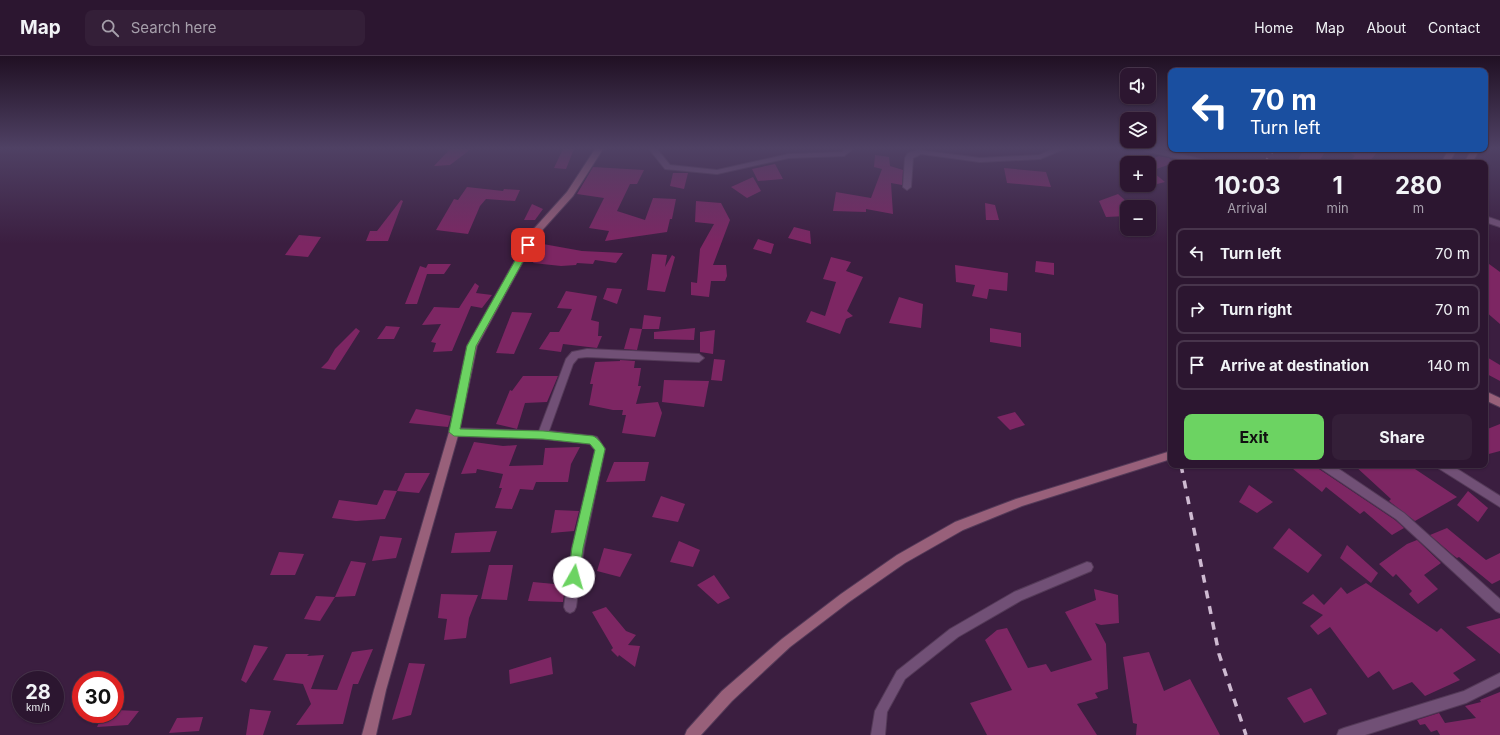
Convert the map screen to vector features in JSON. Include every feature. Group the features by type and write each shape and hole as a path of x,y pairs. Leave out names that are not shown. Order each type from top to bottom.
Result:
{"street":[{"path":"368,735 454,432 472,346 534,234 570,194 579,181"},
{"path":"907,181 907,187"},
{"path":"1488,220 1500,224"},
{"path":"543,435 569,362 575,355 587,353 699,358"},
{"path":"1488,397 1500,403"},
{"path":"454,432 543,435 593,440 600,449 578,548 570,607"},
{"path":"692,735 727,696 786,643 845,598 902,559 959,526 1020,502 1168,456"},
{"path":"1328,468 1400,516 1500,607"},
{"path":"1447,468 1500,502"},
{"path":"878,735 880,710 901,675 954,634 1018,596 1087,567"},
{"path":"1344,735 1466,697 1500,679"}],"building":[{"path":"585,181 639,181 637,184 630,184 617,211 645,220 653,198 676,199 672,219 670,219 667,232 605,241 609,231 589,228 604,198 577,194"},
{"path":"671,181 686,181 684,189 670,186"},
{"path":"745,181 755,181 761,191 747,198 731,187"},
{"path":"878,181 902,181 902,185 891,183 893,214 866,209 866,212 833,211 836,192 871,198"},
{"path":"1007,181 1049,181 1051,187 1007,183"},
{"path":"1156,181 1165,182 1156,184"},
{"path":"467,187 503,191 504,189 520,190 515,201 486,199 480,206 468,234 436,230 454,199 458,200"},
{"path":"1118,194 1125,200 1120,200 1120,216 1106,217 1099,201"},
{"path":"401,200 403,201 388,241 366,241 370,231 377,231"},
{"path":"696,201 721,203 730,220 713,265 726,265 727,276 725,281 711,281 709,297 691,295 691,282 697,283 700,249 714,224 695,222"},
{"path":"985,203 995,205 999,220 986,220"},
{"path":"532,204 543,209 535,220 524,220"},
{"path":"794,227 810,231 811,244 788,238"},
{"path":"299,235 321,237 308,257 285,255"},
{"path":"758,239 774,244 771,254 753,249"},
{"path":"543,244 582,251 623,253 616,263 595,260 593,264 577,263 576,265 561,266 533,263"},
{"path":"652,254 667,255 665,267 672,255 675,257 665,292 647,290"},
{"path":"831,257 851,262 846,271 863,277 847,311 853,316 846,319 840,334 806,322 811,311 825,316 836,282 823,279"},
{"path":"1036,261 1054,263 1054,275 1035,272"},
{"path":"1488,263 1500,272 1500,324 1488,314"},
{"path":"428,264 451,264 444,274 427,274 417,304 405,304 420,266 426,268"},
{"path":"955,265 1008,273 1007,291 989,289 987,299 972,296 975,285 956,282"},
{"path":"475,283 479,286 476,293 492,295 482,308 471,306 452,351 433,352 436,343 431,342 441,324 422,325 434,307 459,308"},
{"path":"607,288 622,289 617,304 603,299"},
{"path":"566,291 597,296 591,320 599,322 598,336 602,336 597,348 563,344 561,352 539,349 550,332 559,332 572,309 557,308"},
{"path":"899,297 923,304 921,328 889,323"},
{"path":"512,312 532,313 514,354 496,353"},
{"path":"644,315 661,317 659,329 642,329"},
{"path":"386,326 400,327 394,339 377,339"},
{"path":"356,328 360,331 335,370 321,368 328,361 335,349"},
{"path":"630,328 642,329 637,350 624,349"},
{"path":"695,328 694,340 654,339 654,332"},
{"path":"990,328 1021,333 1021,347 990,342"},
{"path":"715,330 713,354 700,352 700,332"},
{"path":"1488,358 1500,365 1500,381 1488,375"},
{"path":"714,359 725,360 722,381 711,380"},
{"path":"620,360 635,361 634,368 641,368 638,386 641,386 636,404 658,402 662,413 655,437 622,433 626,415 622,415 623,410 613,410 589,405 593,384 590,384 595,362"},
{"path":"523,376 558,376 547,402 525,403 517,429 496,424 510,390 512,391"},
{"path":"664,380 709,381 704,407 662,402"},
{"path":"416,409 451,416 448,427 409,423"},
{"path":"1015,412 1025,425 1010,430 997,417"},
{"path":"1500,424 1500,451 1488,454 1488,429"},
{"path":"474,442 503,446 517,445 509,466 543,465 545,448 580,447 571,464 568,482 536,482 533,490 520,489 512,509 495,508 502,488 499,488 503,474 477,469 476,473 461,474"},
{"path":"614,462 649,462 645,481 606,482"},
{"path":"1292,468 1319,468 1395,520 1404,528 1392,535 1364,511 1360,514 1326,487 1322,492"},
{"path":"1357,468 1414,468 1457,497 1415,521 1389,501 1391,499"},
{"path":"405,473 430,473 419,493 397,491"},
{"path":"1249,485 1273,502 1257,513 1239,502"},
{"path":"384,490 397,491 385,519 356,521 332,518 339,500 377,505"},
{"path":"1468,491 1488,508 1478,522 1457,505"},
{"path":"661,496 685,504 678,522 652,517"},
{"path":"555,510 579,511 574,531 551,533"},
{"path":"1289,528 1322,555 1308,573 1273,548"},
{"path":"1447,528 1486,560 1500,553 1500,580 1492,584 1459,557 1457,558 1453,555 1430,535"},
{"path":"497,531 490,552 451,553 455,533"},
{"path":"380,536 402,538 396,558 372,561"},
{"path":"1417,540 1441,563 1424,575 1438,589 1418,604 1409,594 1412,591 1396,574 1393,577 1379,564 1407,544"},
{"path":"679,541 700,550 693,567 670,562"},
{"path":"1347,545 1378,573 1371,583 1340,558"},
{"path":"604,548 632,554 620,577 597,571"},
{"path":"279,552 304,554 295,575 270,575"},
{"path":"351,561 366,563 355,596 335,597"},
{"path":"489,565 513,565 507,600 481,599"},
{"path":"714,575 730,598 718,604 697,585"},
{"path":"533,582 565,585 563,602 528,601"},
{"path":"1366,583 1437,632 1441,628 1476,660 1453,673 1460,680 1425,696 1412,682 1393,690 1379,671 1368,678 1330,627 1318,635 1310,626 1323,615 1302,603 1313,594 1324,605 1341,587 1347,594"},
{"path":"1094,589 1118,595 1119,623 1101,625 1095,623 1106,644 1108,689 1095,693 1098,698 1077,704 1097,735 987,735 970,703 1012,690 985,640 997,630 1007,628 1028,668 1046,664 1051,672 1092,660 1065,612 1096,600"},
{"path":"441,594 478,595 469,618 466,638 444,640 447,619 438,618"},
{"path":"316,596 335,597 320,621 304,619"},
{"path":"606,607 626,631 636,635 628,645 640,646 635,667 619,655 618,657 611,650 613,648 592,612"},
{"path":"1500,618 1500,654 1466,627"},
{"path":"254,645 268,647 246,683 241,680"},
{"path":"373,649 358,684 353,684 343,724 296,725 311,704 303,684 273,680 286,654 309,654 307,656 324,655 311,689 337,690 352,652"},
{"path":"1149,652 1164,691 1190,679 1220,735 1136,735 1137,724 1133,723 1123,657"},
{"path":"551,657 553,674 510,684 509,670"},
{"path":"409,663 425,664 411,715 392,720"},
{"path":"1311,688 1327,714 1304,723 1287,698"},
{"path":"1500,692 1500,735 1440,735 1437,730 1431,732 1425,724 1420,725 1417,720 1439,713 1445,723 1476,718 1465,706 1481,702 1480,700"},
{"path":"250,709 271,711 263,735 246,735"},
{"path":"124,710 139,711 128,725 97,727 99,723 124,723"},
{"path":"203,717 199,731 169,733 177,718"}],"railway":[{"path":"1182,468 1219,654 1246,735"}],"route":[{"path":"528,245 511,273 472,346 454,432 543,435 593,440 600,449 578,548 574,577"}]}
